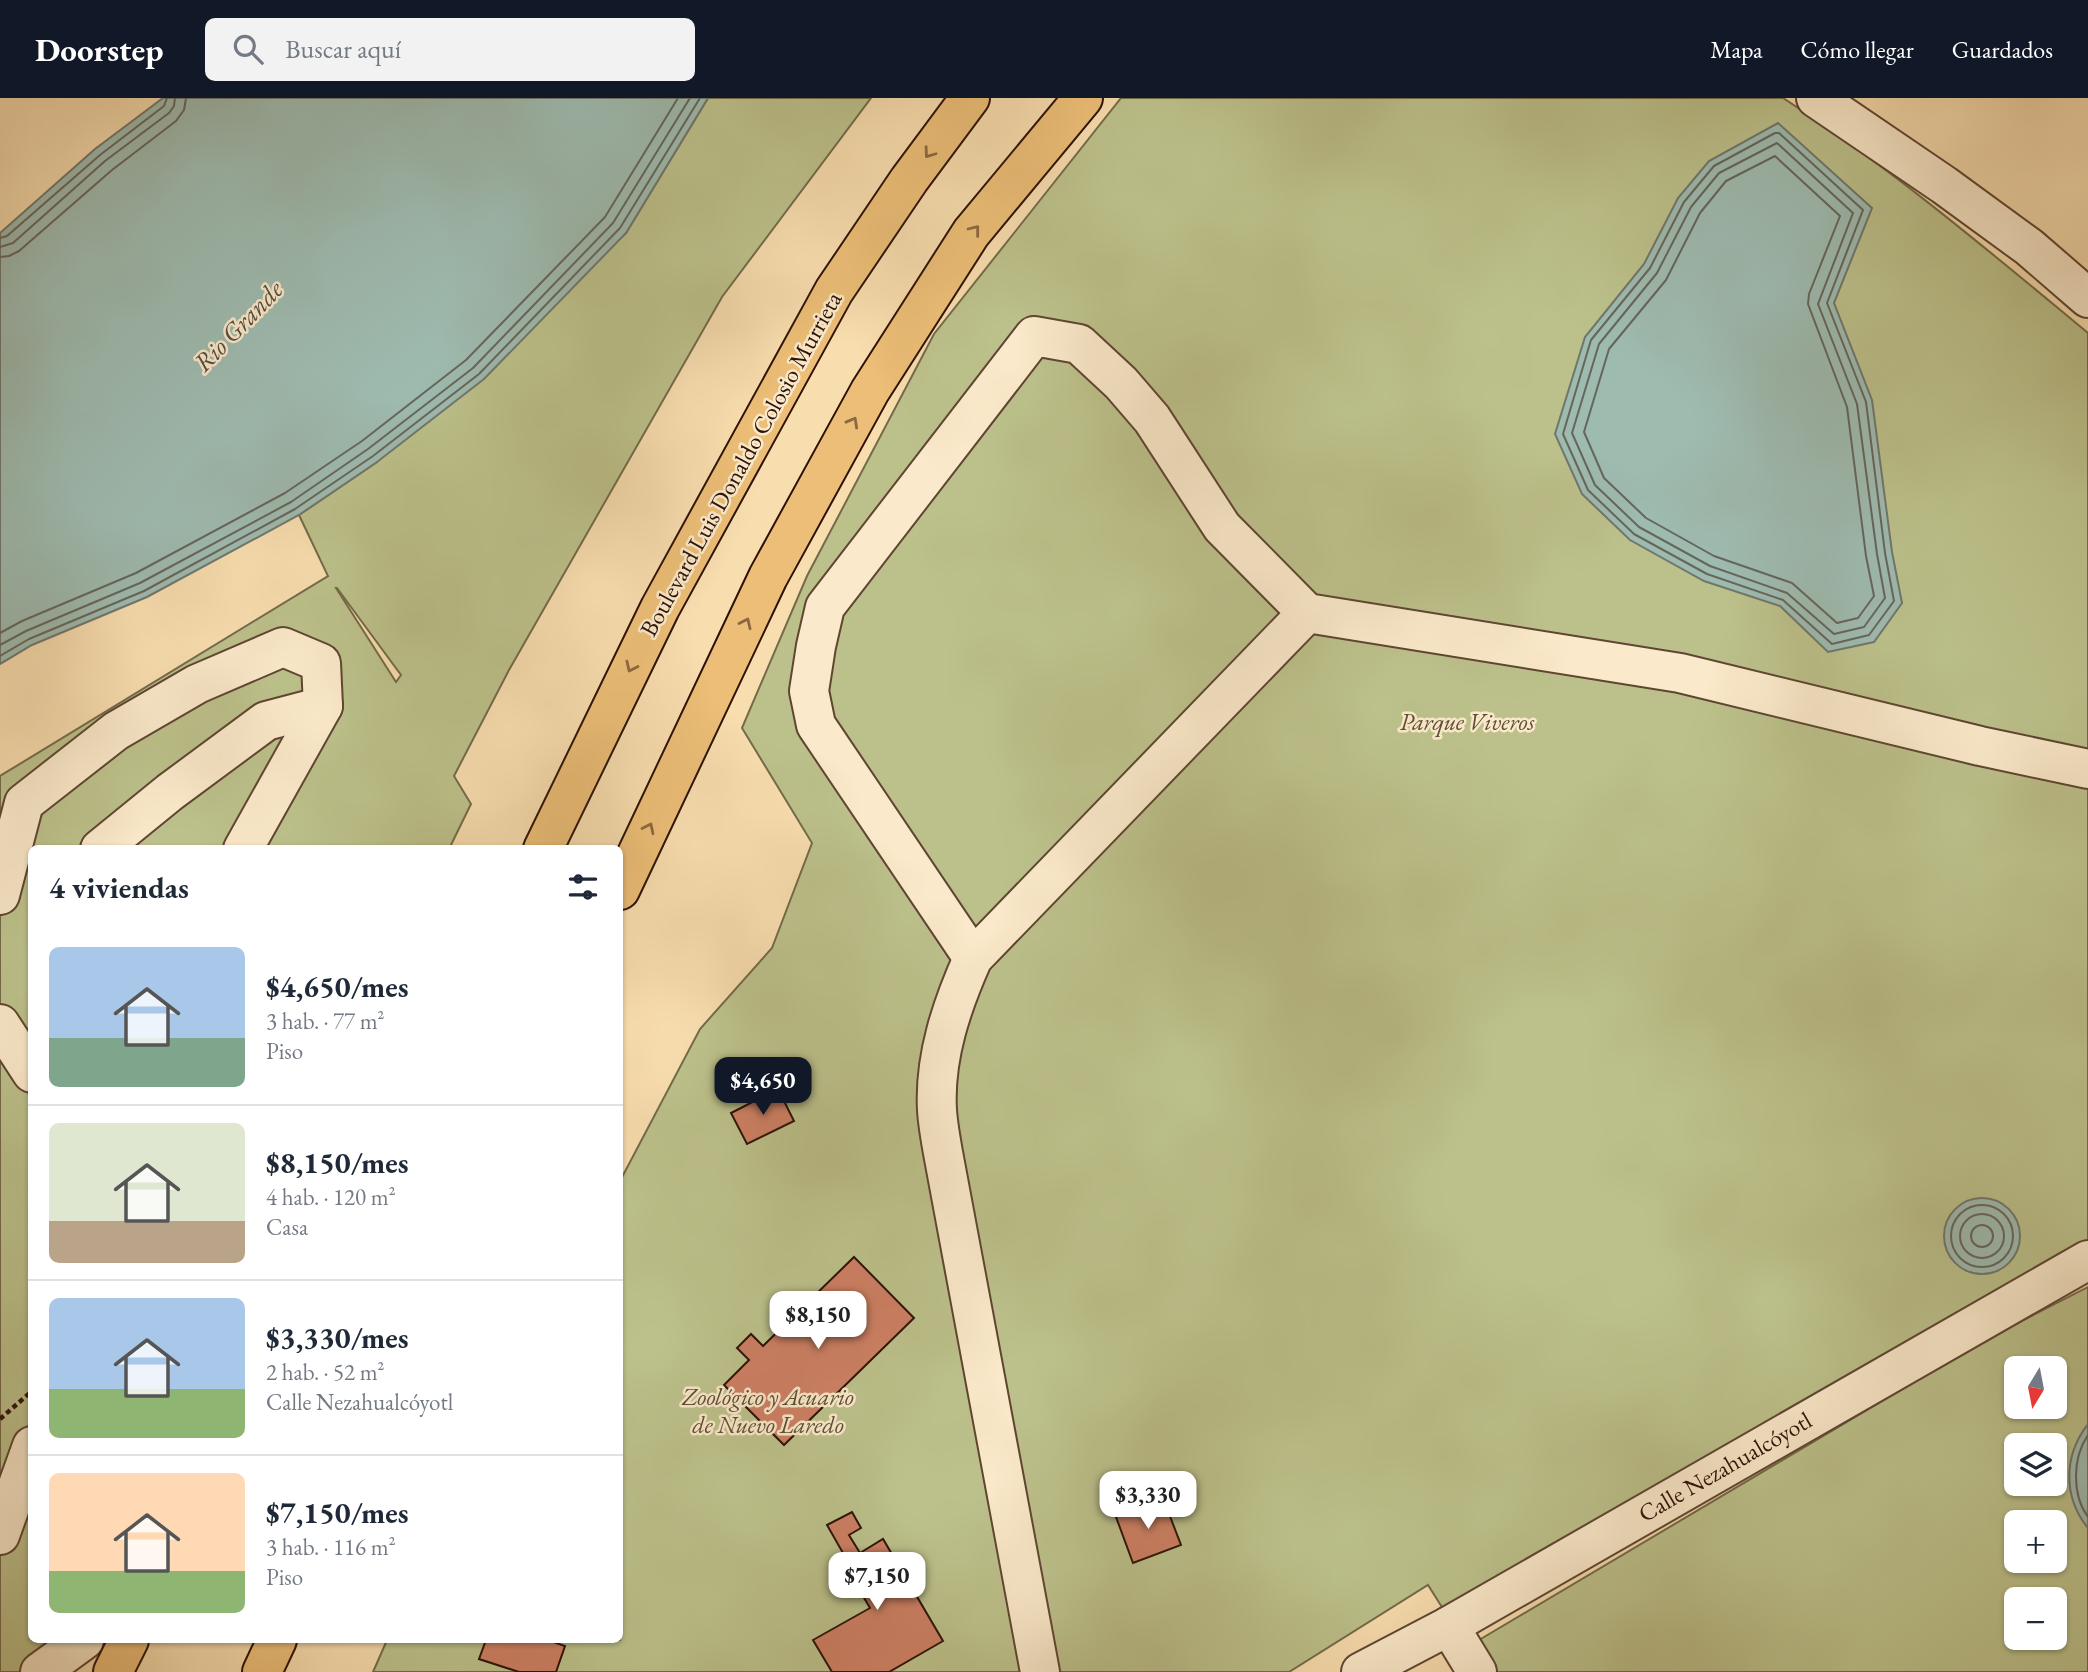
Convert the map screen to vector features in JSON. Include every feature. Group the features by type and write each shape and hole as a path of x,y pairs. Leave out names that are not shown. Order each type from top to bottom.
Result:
{"highway":[{"name":"Boulevard Luis Donaldo Colosio Murrieta","path":"545,845 660,608 834,291 909,180 970,98"},
{"path":"623,884 768,577 870,391 971,233 1083,98"},
{"path":"563,810 573,845"},
{"path":"113,1672 128,1643"},
{"path":"262,1672 276,1643"}],"street":[{"path":"1816,98 2018,240 2088,298"},
{"path":"973,958 816,725 809,691 825,607 1034,337 1079,344 1121,383 1152,419 1222,527 1307,613 1680,673 1980,746 2088,769"},
{"path":"1040,1672 944,1158 937,1108 946,1030 955,999 973,958 1307,613"},
{"path":"0,895 12,809 116,731 197,684 283,647 321,663 323,706 245,845"},
{"path":"105,845 170,792 266,721 323,706"},
{"path":"0,906 28,893"},
{"path":"0,1024 19,1063"},
{"name":"Calle Nezahualcóyotl","path":"1361,1672 1449,1626 2088,1261"},
{"path":"0,1535 28,1457"},
{"path":"1449,1626 1477,1672"},
{"path":"40,1672 80,1643"}],"path":[{"path":"0,1419 28,1394"}],"green space":[{"path":"708,98 871,98 722,297 509,670 454,776 471,804 451,845 28,845 28,1643 72,1643 58,1672 0,1672 0,776 328,576 299,515 377,462 626,233","holes":["336,588 401,675 396,682"]},
{"name":"Parque Viveros","path":"1121,98 1783,98 1901,181 2088,333 2088,1247 1445,1612 1428,1585 1289,1672 373,1672 386,1643 623,1643 623,1175 700,1029 772,948 812,843 742,728 807,576 934,334"},
{"path":"2088,1287 2088,1672 1493,1672 1474,1643 1990,1337"}],"water":[{"name":"Rio Grande","path":"163,98 708,98 626,233 484,379 377,462 299,515 147,597 32,645 0,664 0,233 95,149"},
{"path":"1778,123 1872,208 1834,303 1872,400 1892,552 1902,603 1874,642 1828,652 1780,606 1704,581 1630,540 1582,494 1555,434 1585,337 1644,264 1678,198 1709,161"},
{"path":"1982,1198 1996,1201 2009,1209 2017,1222 2020,1236 2017,1250 2009,1263 1996,1271 1982,1274 1968,1271 1955,1263 1947,1250 1944,1236 1947,1222 1955,1209 1968,1201"},
{"path":"2088,1424 2088,1528 2074,1503 2069,1476 2074,1449"}],"building":[{"path":"778,1089 794,1121 747,1144 731,1113"},
{"path":"854,1257 914,1318 784,1445 724,1385 749,1360 737,1348 751,1334 763,1346"},
{"path":"1163,1498 1181,1545 1133,1563 1116,1517"},
{"path":"852,1512 861,1528 849,1535 860,1553 883,1539 943,1641 889,1672 832,1672 813,1640 870,1608 843,1562 847,1560 827,1525"},
{"path":"485,1643 556,1643 565,1646 556,1672 519,1672 479,1659"}],"park label":[{"name":"Zoológico y Acuario de Nuevo Laredo","path":"768,1411"}]}
